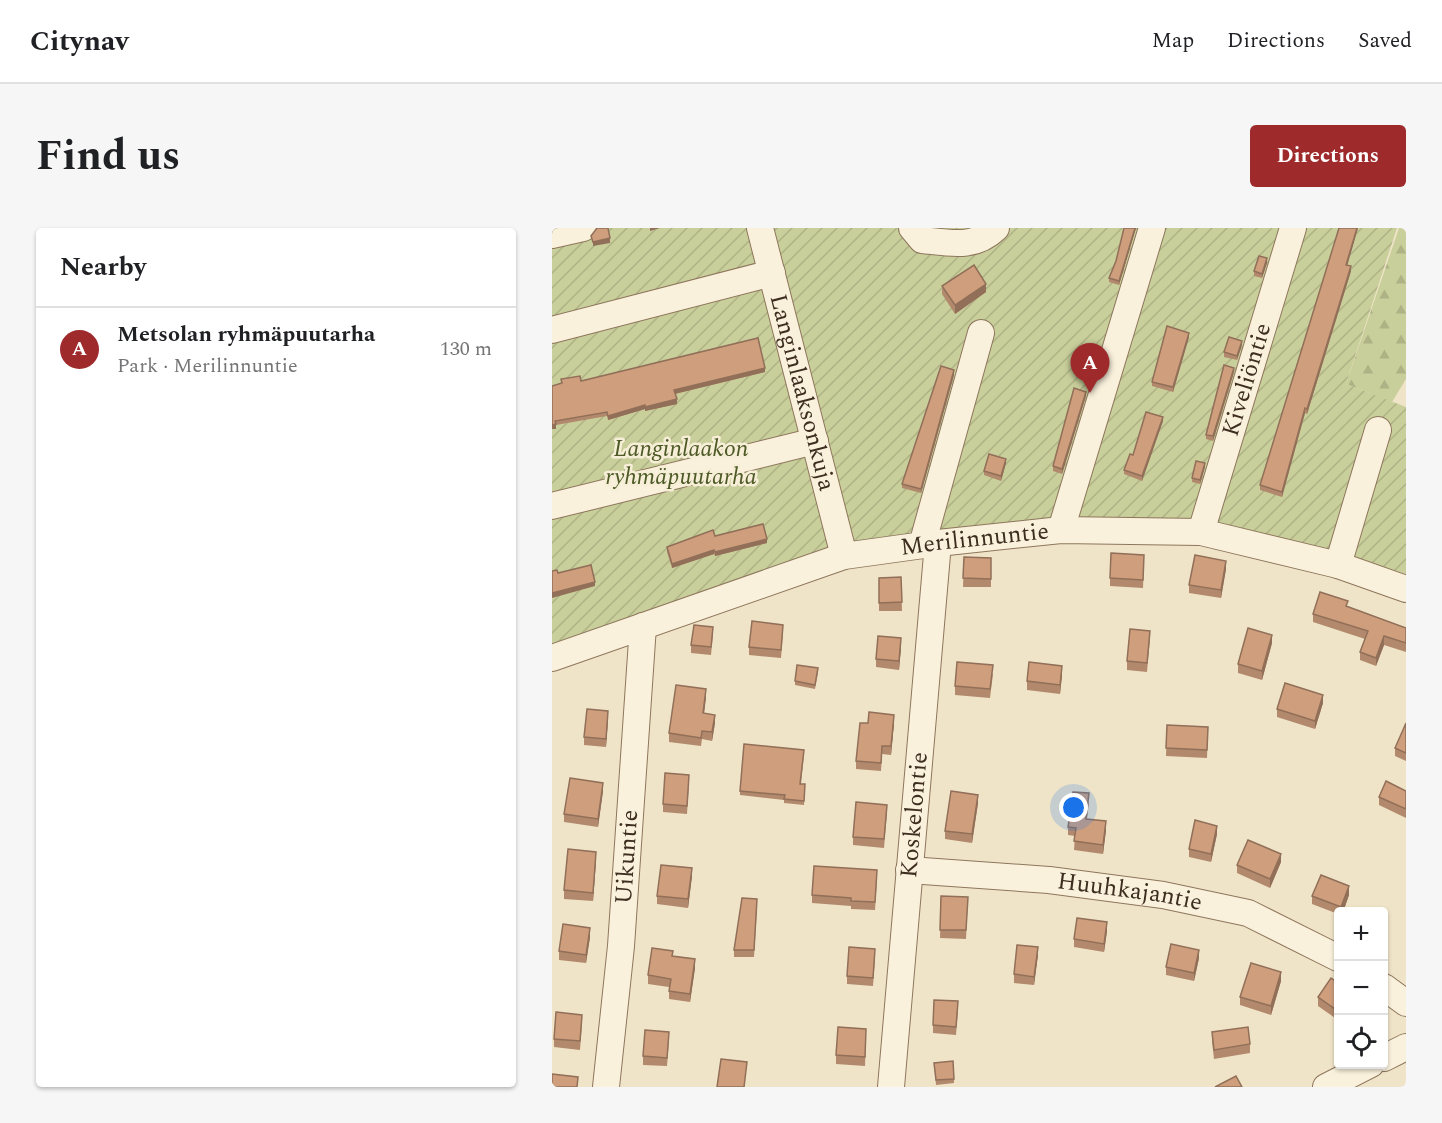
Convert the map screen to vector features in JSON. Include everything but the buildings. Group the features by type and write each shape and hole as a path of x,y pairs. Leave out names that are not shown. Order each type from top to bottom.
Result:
{"street":[{"path":"552,235 583,228"},
{"path":"912,228 922,240 966,244 984,239 996,228"},
{"path":"1061,530 1152,228"},
{"name":"Kiveliöntie","path":"1201,532 1293,228"},
{"name":"Langinlaaksonkuja","path":"766,231 772,273 844,556"},
{"path":"552,330 772,273"},
{"name":"Koskelontie","path":"891,1087 909,870 930,544 981,333"},
{"path":"1338,565 1378,430"},
{"path":"552,506 815,441"},
{"name":"Merilinnuntie","path":"552,658 844,556 1061,530 1201,532 1338,565 1406,588"},
{"name":"Uikuntie","path":"606,1087 621,946 643,626"},
{"name":"Huuhkajantie","path":"909,870 1049,879 1163,895 1248,913 1334,956"},
{"path":"1388,990 1406,1003"},
{"path":"1388,1056 1406,1047"},
{"path":"1326,1087 1363,1069"}],"green space":[{"name":"Langinlaakon ryhmäpuutarha","path":"552,228 753,228 834,547 552,644"},
{"path":"772,228 1397,228 1346,384 1406,407 1406,574 1343,554 1203,521 849,545"},
{"path":"1399,228 1406,228 1406,379 1392,402 1346,384"}],"place":[{"name":"Metsolan ryhmäpuutarha","path":"1090,393"}]}
